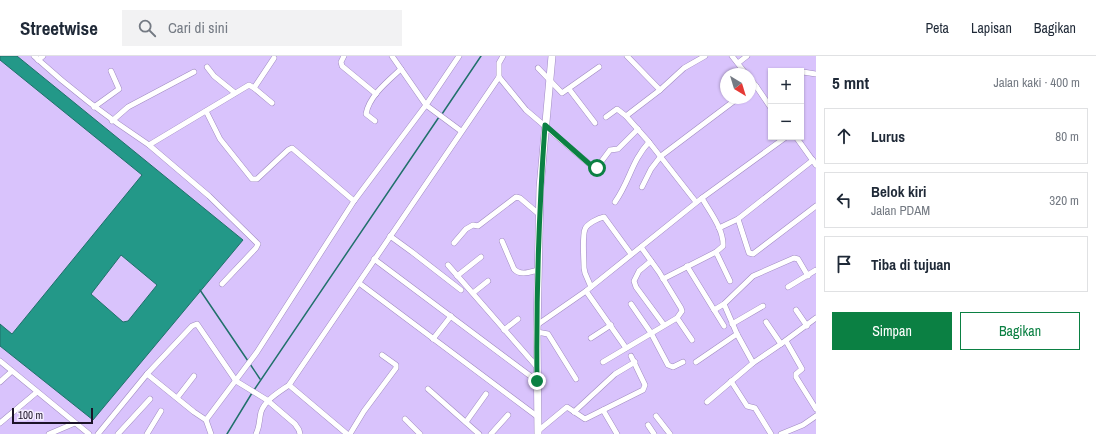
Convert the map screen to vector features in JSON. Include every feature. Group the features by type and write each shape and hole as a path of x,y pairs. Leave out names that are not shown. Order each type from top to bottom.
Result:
{"street":[{"path":"36,58 43,56"},
{"path":"344,56 341,64 343,67 376,94"},
{"path":"392,56 426,105 461,131"},
{"path":"206,420 238,382 243,372 354,202 426,105 459,56"},
{"path":"256,434 260,427 261,412 267,400 289,385 359,283 498,77 499,63 503,56"},
{"path":"538,432 537,329 540,215 545,125 552,56"},
{"path":"627,56 660,90"},
{"path":"626,116 660,90 684,68 705,56"},
{"path":"732,56 742,68"},
{"path":"738,63 748,56"},
{"path":"36,58 112,121 149,145 209,196 258,244 222,284"},
{"path":"254,88 274,58"},
{"path":"207,67 214,76 235,93"},
{"path":"538,68 561,93 569,89 599,67"},
{"path":"375,122 367,115 366,112 370,103 376,94 401,69"},
{"path":"94,107 119,89 112,71"},
{"path":"112,121 128,107 194,72"},
{"path":"804,72 816,74"},
{"path":"498,77 526,110 596,168 611,150 618,149 638,129"},
{"path":"149,145 249,85 272,103"},
{"path":"756,86 768,104"},
{"path":"569,89 595,124"},
{"path":"642,187 654,165 661,156 730,104"},
{"path":"606,117 617,109 626,116 661,156 696,202"},
{"path":"206,111 220,139 252,179 257,179 292,148 354,202"},
{"path":"537,329 696,202 782,140"},
{"path":"719,228 738,220 814,162 798,140"},
{"path":"615,202 627,184 636,160 649,142"},
{"path":"454,243 466,229 472,225 478,226 516,197 520,198 540,215"},
{"path":"663,279 716,252 723,246 719,228 702,198"},
{"path":"738,220 749,253 753,254 816,206"},
{"path":"591,287 584,273 585,232 587,226 604,217 631,254"},
{"path":"390,236 461,290"},
{"path":"502,241 514,269 517,272 520,273 538,270"},
{"path":"603,362 677,318 681,313 681,308 641,247"},
{"path":"716,252 730,281"},
{"path":"457,276 481,257"},
{"path":"714,310 724,304 754,276 794,258 797,258 808,276"},
{"path":"374,259 537,381"},
{"path":"651,261 639,271 634,282 636,287 664,325"},
{"path":"448,265 537,367"},
{"path":"687,266 724,326"},
{"path":"788,287 816,270"},
{"path":"473,294 488,281"},
{"path":"359,283 538,417"},
{"path":"586,291 626,348"},
{"path":"631,304 651,333 669,366 673,367 683,362"},
{"path":"724,304 732,324 753,363"},
{"path":"732,324 763,306"},
{"path":"796,310 807,326"},
{"path":"433,339 451,316"},
{"path":"677,318 692,340"},
{"path":"707,402 753,363 807,326 816,318"},
{"path":"504,330 518,319"},
{"path":"766,322 781,344"},
{"path":"98,434 147,374 192,326 198,324 238,382 267,400 295,424 300,434"},
{"path":"591,338 610,325"},
{"path":"537,329 548,334 576,379"},
{"path":"696,362 737,334"},
{"path":"786,341 802,369 796,374 796,377 816,409"},
{"path":"350,434 364,411 396,368 396,365 382,355"},
{"path":"538,432 566,407 585,419 645,388 635,362 631,356"},
{"path":"0,361 89,434"},
{"path":"574,412 615,374 635,362"},
{"path":"0,382 12,371"},
{"path":"147,374 206,420 211,434"},
{"path":"177,398 194,376"},
{"path":"730,381 747,406 755,408 770,434"},
{"path":"289,385 347,434"},
{"path":"428,389 479,434"},
{"path":"0,423 37,392"},
{"path":"466,422 486,394"},
{"path":"118,434 150,399"},
{"path":"603,410 617,434"},
{"path":"147,434 161,411"},
{"path":"491,434 508,415"},
{"path":"656,416 670,434"},
{"path":"781,434 803,425 816,416"},
{"path":"405,419 420,434"},
{"path":"49,434 75,423"},
{"path":"648,426 654,434"}],"shaded area":[{"path":"0,56 17,56 243,240 93,420 0,346 0,324 12,334 142,175 0,60","holes":["121,255 157,285 128,321 123,322 91,294"]}],"waterway":[{"path":"442,114 481,56"},
{"path":"254,390 439,117"},
{"path":"200,290 248,361"},
{"path":"250,364 260,379"},
{"path":"227,434 252,393"}],"route":[{"path":"537,381 540,188 545,125 594,168 597,168"}]}
